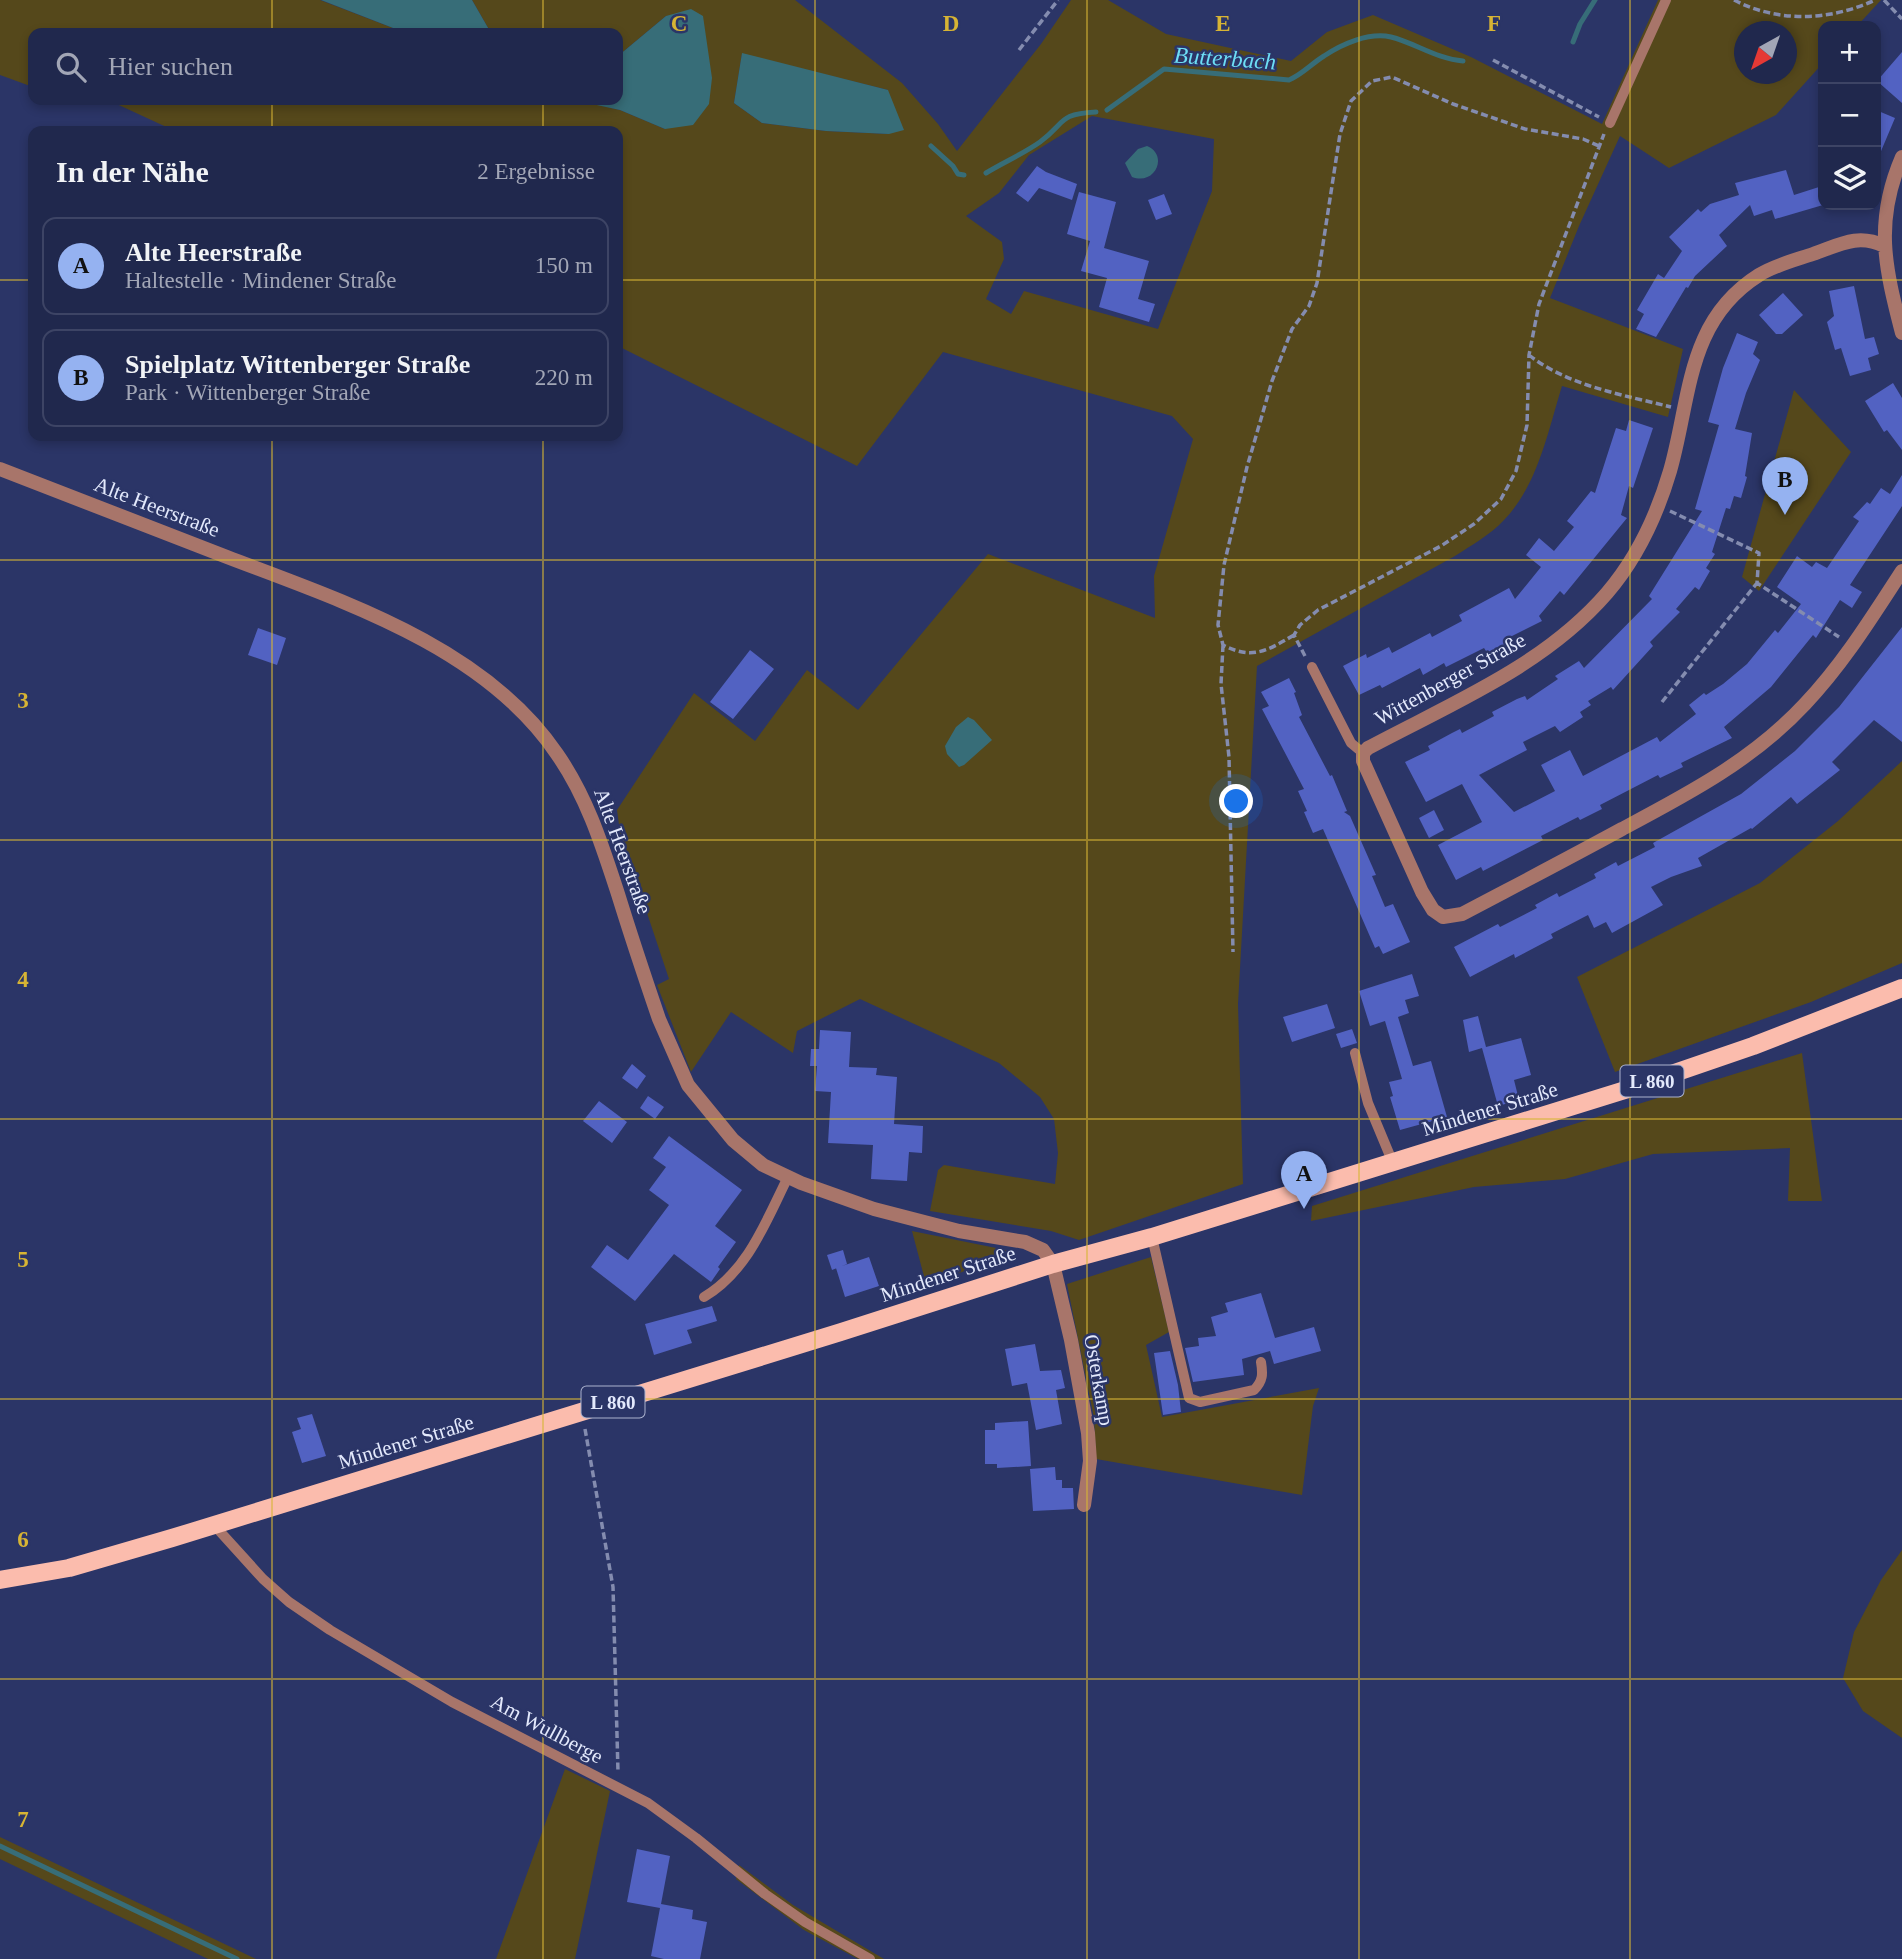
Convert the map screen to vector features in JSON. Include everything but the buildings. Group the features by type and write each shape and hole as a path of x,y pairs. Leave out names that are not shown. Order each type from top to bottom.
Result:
{"main road":[{"name":"Mindener Straße","path":"0,1580 69,1568 214,1525 1053,1264 1152,1237 1393,1163 1625,1090 1902,988"}],"street":[{"path":"1902,157 1889,191 1884,216 1884,246 1902,334"},
{"name":"Wittenberger Straße","path":"1884,246 1870,240 1851,241 1776,267 1759,275 1740,290 1713,320 1703,337 1694,361 1671,469 1659,505 1646,535 1609,591 1562,639 1534,659 1363,753 1363,761 1422,892 1433,910 1443,917 1462,914 1700,787 1741,761 1805,705 1853,646 1902,571"},
{"name":"Alte Heerstraße","path":"0,469 363,609 423,639 469,669 531,721 556,752 577,785 595,824 659,1019 688,1085 733,1140 763,1165 788,1177 845,1199 917,1221 1026,1242 1044,1250 1053,1264"},
{"name":"Osterkamp","path":"1053,1264 1088,1433 1090,1461 1084,1505"}],"lane":[{"path":"1610,123 1666,0"},
{"path":"1312,667 1351,743 1363,753"},
{"path":"1356,1053 1368,1103 1393,1163"},
{"path":"704,1297 720,1288 735,1274 751,1251 788,1177"},
{"path":"1152,1237 1189,1398 1200,1402 1254,1390 1263,1376 1261,1362"},
{"name":"Am Wullberge","path":"214,1525 263,1579 289,1602 330,1630 452,1702 618,1788 674,1821 756,1887 805,1922 870,1959"}],"path":[{"path":"1019,50 1058,0"},
{"path":"1734,0 1750,8 1804,18 1851,11 1875,0"},
{"path":"1884,0 1902,19"},
{"path":"1223,645 1238,653 1257,653 1294,635 1300,625 1318,610 1441,545 1474,524 1501,499 1516,471 1527,425 1530,355 1539,304 1610,123 1493,60"},
{"path":"1233,952 1229,757 1220,684 1223,645 1218,625 1223,565 1272,381 1292,329 1309,306 1318,283 1340,134 1351,101 1372,81 1392,76 1453,104 1525,129 1583,139 1599,146"},
{"path":"1530,355 1546,368 1589,384 1683,411"},
{"path":"1662,702 1757,583 1759,553 1681,515"},
{"path":"1757,583 1853,646"},
{"path":"1294,635 1312,667"},
{"path":"582,1411 613,1587 618,1788"}],"shaded area":[{"path":"0,0 320,0 393,28 28,28 28,85 0,75"},
{"path":"321,0 472,0 488,28 393,28"},
{"path":"472,0 795,0 902,83 938,124 957,151 1041,44 1071,0 1108,0 1166,34 1291,61 1327,32 1373,15 1471,57 1602,124 1658,0 1881,0 1862,21 1818,21 1818,69 1776,115 1669,168 1620,136 1550,298 1683,349 1668,417 1562,386 1534,474 1516,506 1499,525 1455,556 1257,666 1238,1004 1243,1184 1079,1240 1051,1231 930,1211 938,1170 944,1165 1055,1184 1058,1153 1054,1119 1040,1097 999,1063 860,999 797,1031 793,1053 731,1012 691,1072 657,985 669,979 620,832 617,810 694,693 755,741 807,670 858,710 988,554 1155,618 1154,576 1193,439 1172,416 943,352 857,466 623,349 623,126 164,126 119,105 598,105 620,110 665,129 666,16 623,52 623,28 488,28","holes":["742,54 888,90 889,134 826,131 762,123 734,103","1092,116 1214,139 1212,191 1158,329 1024,291 1011,314 986,299 1004,259 1002,242 966,216 999,193 1029,155"]},
{"path":"691,9 703,16 712,78 709,104 693,125 665,129 620,110 597,105 623,105 623,52 666,16"},
{"path":"742,53 888,90 904,130 889,134 826,131 762,123 734,103"},
{"path":"1147,146 1154,150 1157,156 1156,168 1153,174 1147,177 1132,177 1125,163 1138,149"},
{"path":"1794,390 1851,452 1759,591 1742,577"},
{"path":"968,717 992,740 959,767 947,754 945,746 956,727"},
{"path":"1902,761 1902,963 1811,1002 1615,1072 1577,977 1760,883 1838,821"},
{"path":"1802,1053 1822,1201 1788,1201 1790,1148 1653,1154 1565,1179 1474,1187 1311,1221 1312,1206"},
{"path":"912,1231 1006,1250 1007,1257 926,1284"},
{"path":"1151,1257 1169,1332 1146,1345 1162,1417 1319,1388 1313,1406 1302,1495 1096,1459 1094,1418 1067,1284"},
{"path":"1902,1550 1902,1738 1863,1711 1843,1678 1854,1632 1881,1580"},
{"path":"565,1769 610,1791 575,1959 496,1959"},
{"path":"0,1837 256,1959 208,1959 0,1859"},
{"path":"739,1865 793,1905 884,1959 858,1959 804,1930 736,1879"}],"waterway":[{"name":"Butterbach","path":"1573,42 1580,24 1595,0"},
{"name":"Butterbach","path":"1107,110 1164,69 1289,80 1339,47 1374,36 1391,37 1444,57 1463,61"},
{"name":"Butterbach","path":"986,173 1040,142 1068,117 1096,112"},
{"name":"Butterbach","path":"931,146 958,174 964,175"},
{"path":"0,1846 237,1959"}],"place":[{"name":"Spielplatz Wittenberger Straße","path":"1785,515"},
{"name":"Alte Heerstraße","path":"1304,1209"}]}
